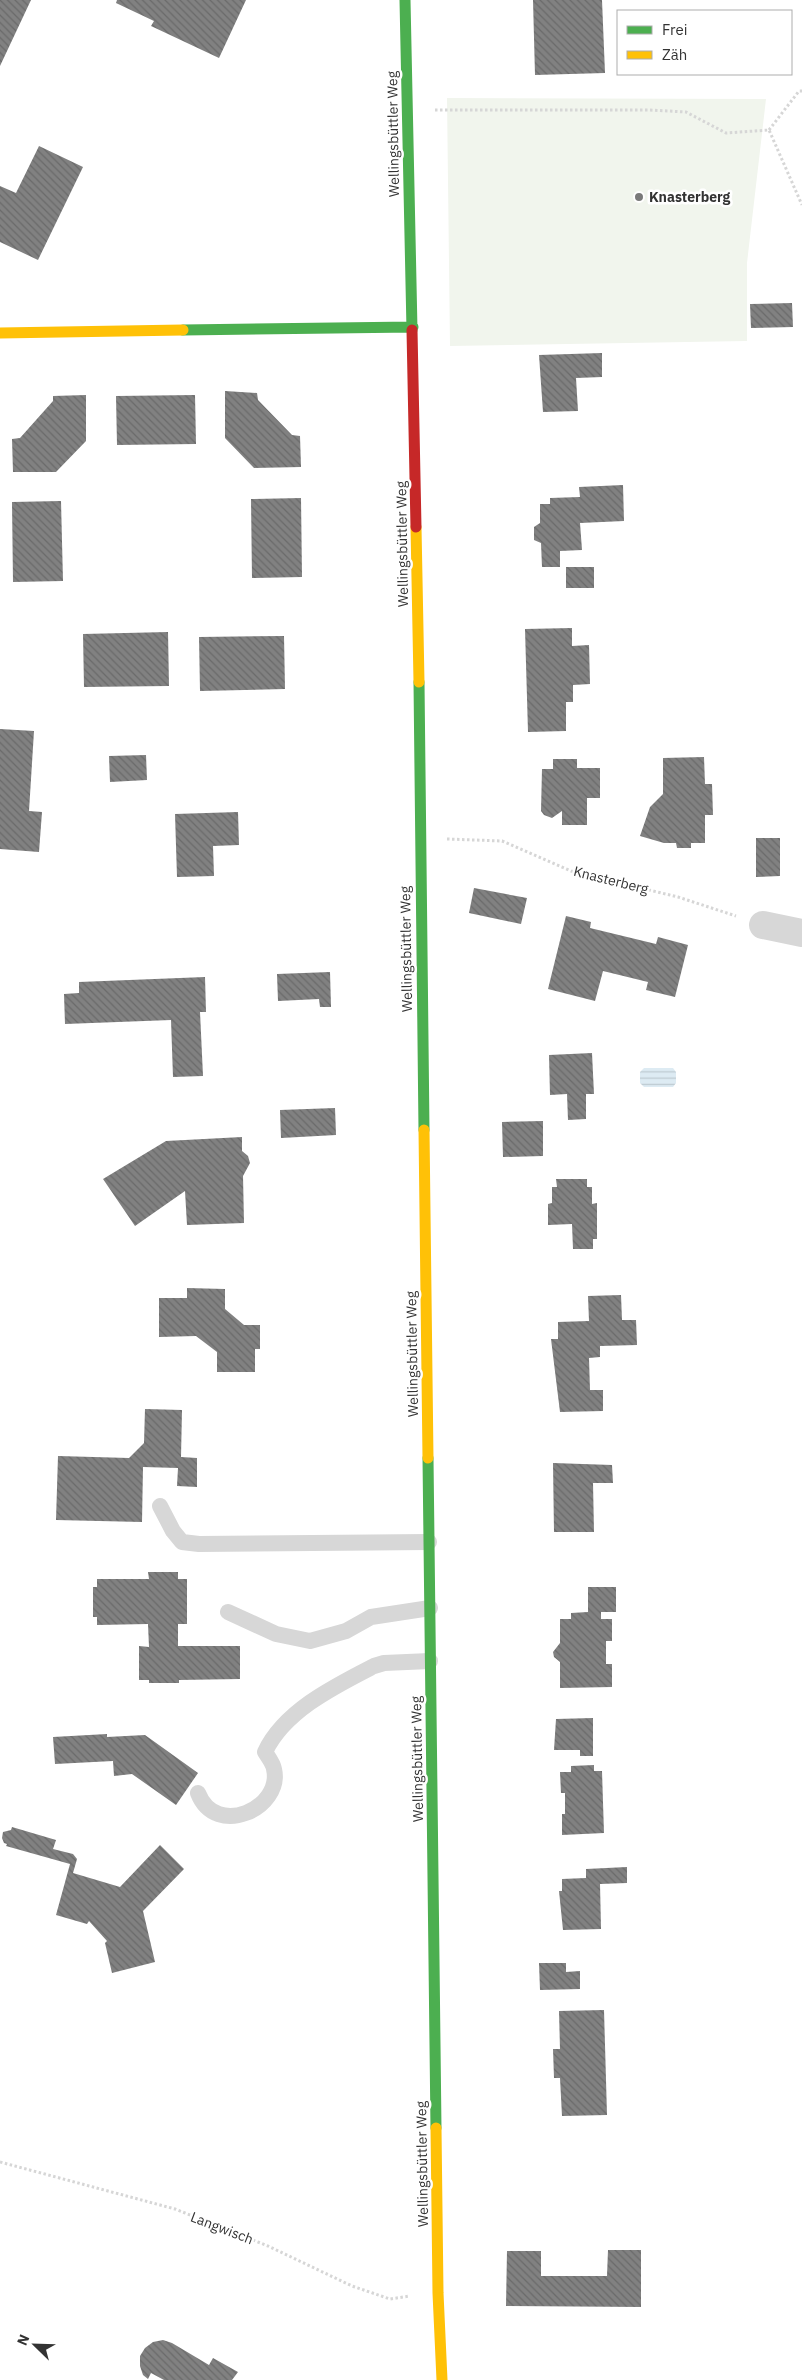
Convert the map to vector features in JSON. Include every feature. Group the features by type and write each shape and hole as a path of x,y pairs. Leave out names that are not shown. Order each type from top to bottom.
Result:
{"main road":[{"name":"Wellingsbüttler Weg","path":"405,0 413,327 438,2293 442,2380"},
{"path":"0,333 413,327"}],"street":[{"path":"763,925 802,932"}],"lane":[{"path":"160,1506 173,1531 182,1542 199,1544 429,1542"},
{"path":"228,1612 276,1634 310,1641 346,1631 371,1617 430,1608"},
{"path":"198,1793 201,1803 209,1811 225,1817 230,1818 242,1815 255,1808 264,1800 272,1786 274,1769 265,1752 279,1728 302,1708 374,1666 384,1663 430,1661"}],"path":[{"path":"407,110 650,110 686,112 726,133 769,130 799,91 802,91"},
{"path":"769,130 802,205"},
{"name":"Knasterberg","path":"420,837 502,841 571,870 678,897 763,925"},
{"name":"Langwisch","path":"0,2162 175,2209 268,2246 352,2286 390,2298 438,2293"}],"shaded area":[{"path":"447,98 766,99 747,263 747,341 450,346"},
{"path":"644,1068 673,1068 676,1072 676,1083 673,1087 644,1087 640,1083 640,1072"}],"building":[{"path":"0,0 31,0 0,66"},
{"path":"117,0 246,0 219,58 151,26 154,21 116,3"},
{"path":"533,0 602,0 605,73 535,75"},
{"path":"39,146 83,167 38,260 0,242 0,186 16,193"},
{"path":"792,303 793,327 751,328 750,304"},
{"path":"602,353 602,377 576,378 578,411 543,412 539,355"},
{"path":"225,391 257,393 258,400 292,435 300,436 301,467 254,468 225,438"},
{"path":"86,395 86,441 56,472 13,472 12,439 20,438 53,401 53,396"},
{"path":"195,395 196,444 117,445 116,396"},
{"path":"623,485 624,521 580,523 582,550 560,551 560,567 542,567 541,543 534,540 534,527 540,523 540,504 550,504 550,498 580,497 579,487"},
{"path":"301,498 302,577 252,578 251,499"},
{"path":"61,501 63,581 13,582 12,502"},
{"path":"566,567 594,567 594,588 566,588"},
{"path":"572,628 572,646 589,645 590,684 573,685 573,702 566,702 566,731 528,732 525,629"},
{"path":"168,632 169,686 84,687 83,634"},
{"path":"284,636 285,689 200,691 199,637"},
{"path":"0,729 34,731 29,811 42,812 39,852 0,849"},
{"path":"146,755 147,780 110,782 109,756"},
{"path":"704,757 705,784 712,784 713,815 705,815 705,843 691,843 691,848 677,848 676,843 664,843 640,836 650,807 663,794 663,758"},
{"path":"553,759 577,759 577,768 600,768 600,798 587,798 587,825 562,825 562,811 552,818 544,815 541,811 542,769 553,769"},
{"path":"238,812 239,845 213,846 214,876 177,877 175,814"},
{"path":"756,838 780,838 780,876 756,877"},
{"path":"474,888 527,898 521,924 469,913"},
{"path":"566,916 591,922 590,928 656,944 658,937 688,945 675,997 646,990 648,982 603,971 595,1001 548,989"},
{"path":"330,972 331,1007 320,1007 319,999 278,1001 277,974"},
{"path":"205,977 206,1012 200,1012 203,1076 173,1077 171,1020 65,1024 64,994 79,993 79,982"},
{"path":"592,1053 594,1094 586,1094 586,1119 568,1120 567,1094 550,1095 549,1055"},
{"path":"335,1108 336,1135 281,1138 280,1110"},
{"path":"543,1121 543,1156 503,1157 502,1122"},
{"path":"242,1137 242,1151 248,1156 250,1163 243,1176 244,1223 187,1225 185,1191 135,1226 103,1179 166,1141"},
{"path":"556,1179 587,1179 587,1187 592,1187 592,1204 597,1203 597,1239 593,1239 593,1249 573,1249 572,1224 548,1225 548,1204 552,1203 552,1187 557,1187"},
{"path":"187,1288 225,1289 225,1309 244,1325 260,1325 260,1349 255,1349 255,1372 217,1372 217,1352 196,1336 159,1337 159,1298 187,1298"},
{"path":"621,1295 622,1320 636,1320 637,1345 600,1346 600,1357 589,1358 590,1390 603,1390 603,1411 560,1412 551,1339 558,1339 558,1322 589,1321 588,1296"},
{"path":"145,1409 182,1410 181,1457 197,1458 197,1487 177,1486 178,1468 143,1467 142,1522 56,1520 58,1456 129,1458 144,1443"},
{"path":"553,1463 612,1465 613,1483 593,1483 594,1532 554,1532"},
{"path":"148,1572 178,1572 178,1579 187,1579 187,1624 178,1624 178,1646 240,1646 240,1679 179,1680 179,1683 149,1683 149,1680 139,1680 139,1646 149,1647 148,1624 97,1625 97,1617 93,1617 93,1587 97,1587 97,1579 149,1579"},
{"path":"588,1587 616,1587 616,1612 601,1612 601,1619 612,1619 612,1641 606,1641 606,1664 612,1664 612,1687 560,1688 560,1662 554,1657 553,1652 560,1643 560,1619 571,1619 571,1613 588,1612"},
{"path":"593,1718 593,1756 580,1756 580,1750 554,1750 556,1719"},
{"path":"107,1734 107,1737 145,1735 198,1773 176,1805 132,1774 114,1776 113,1761 55,1764 53,1737"},
{"path":"594,1765 594,1771 602,1771 604,1833 562,1835 565,1793 561,1793 560,1772 571,1772 571,1766"},
{"path":"12,1827 56,1840 53,1849 73,1854 77,1859 73,1873 120,1887 160,1845 184,1869 143,1911 155,1962 112,1973 105,1943 107,1941 89,1921 87,1924 56,1915 70,1864 6,1846 7,1844 4,1843 2,1838 3,1832 11,1830"},
{"path":"627,1867 627,1883 600,1884 601,1929 563,1930 559,1891 562,1891 562,1879 586,1878 586,1869"},
{"path":"539,1963 566,1963 566,1972 580,1971 580,1989 540,1990"},
{"path":"604,2010 607,2115 562,2116 560,2078 554,2078 553,2049 560,2049 559,2011"},
{"path":"608,2250 641,2250 641,2307 506,2306 507,2251 541,2251 541,2276 607,2276"},
{"path":"163,2340 172,2343 209,2365 213,2358 238,2372 232,2380 164,2380 151,2373 148,2379 143,2375 140,2366 140,2356 145,2348 153,2342"}],"traffic: fast":[{"path":"405,0 412,330"},
{"path":"183,330 413,327"},
{"path":"419,682 424,1130"},
{"path":"428,1458 436,2128"}],"traffic: slow":[{"path":"0,333 183,330"},
{"path":"416,527 419,682"},
{"path":"424,1130 428,1458"},
{"path":"436,2128 438,2293 442,2380"}],"traffic: jam":[{"path":"412,330 416,527"}],"place":[{"name":"Knasterberg","path":"639,197"}]}
